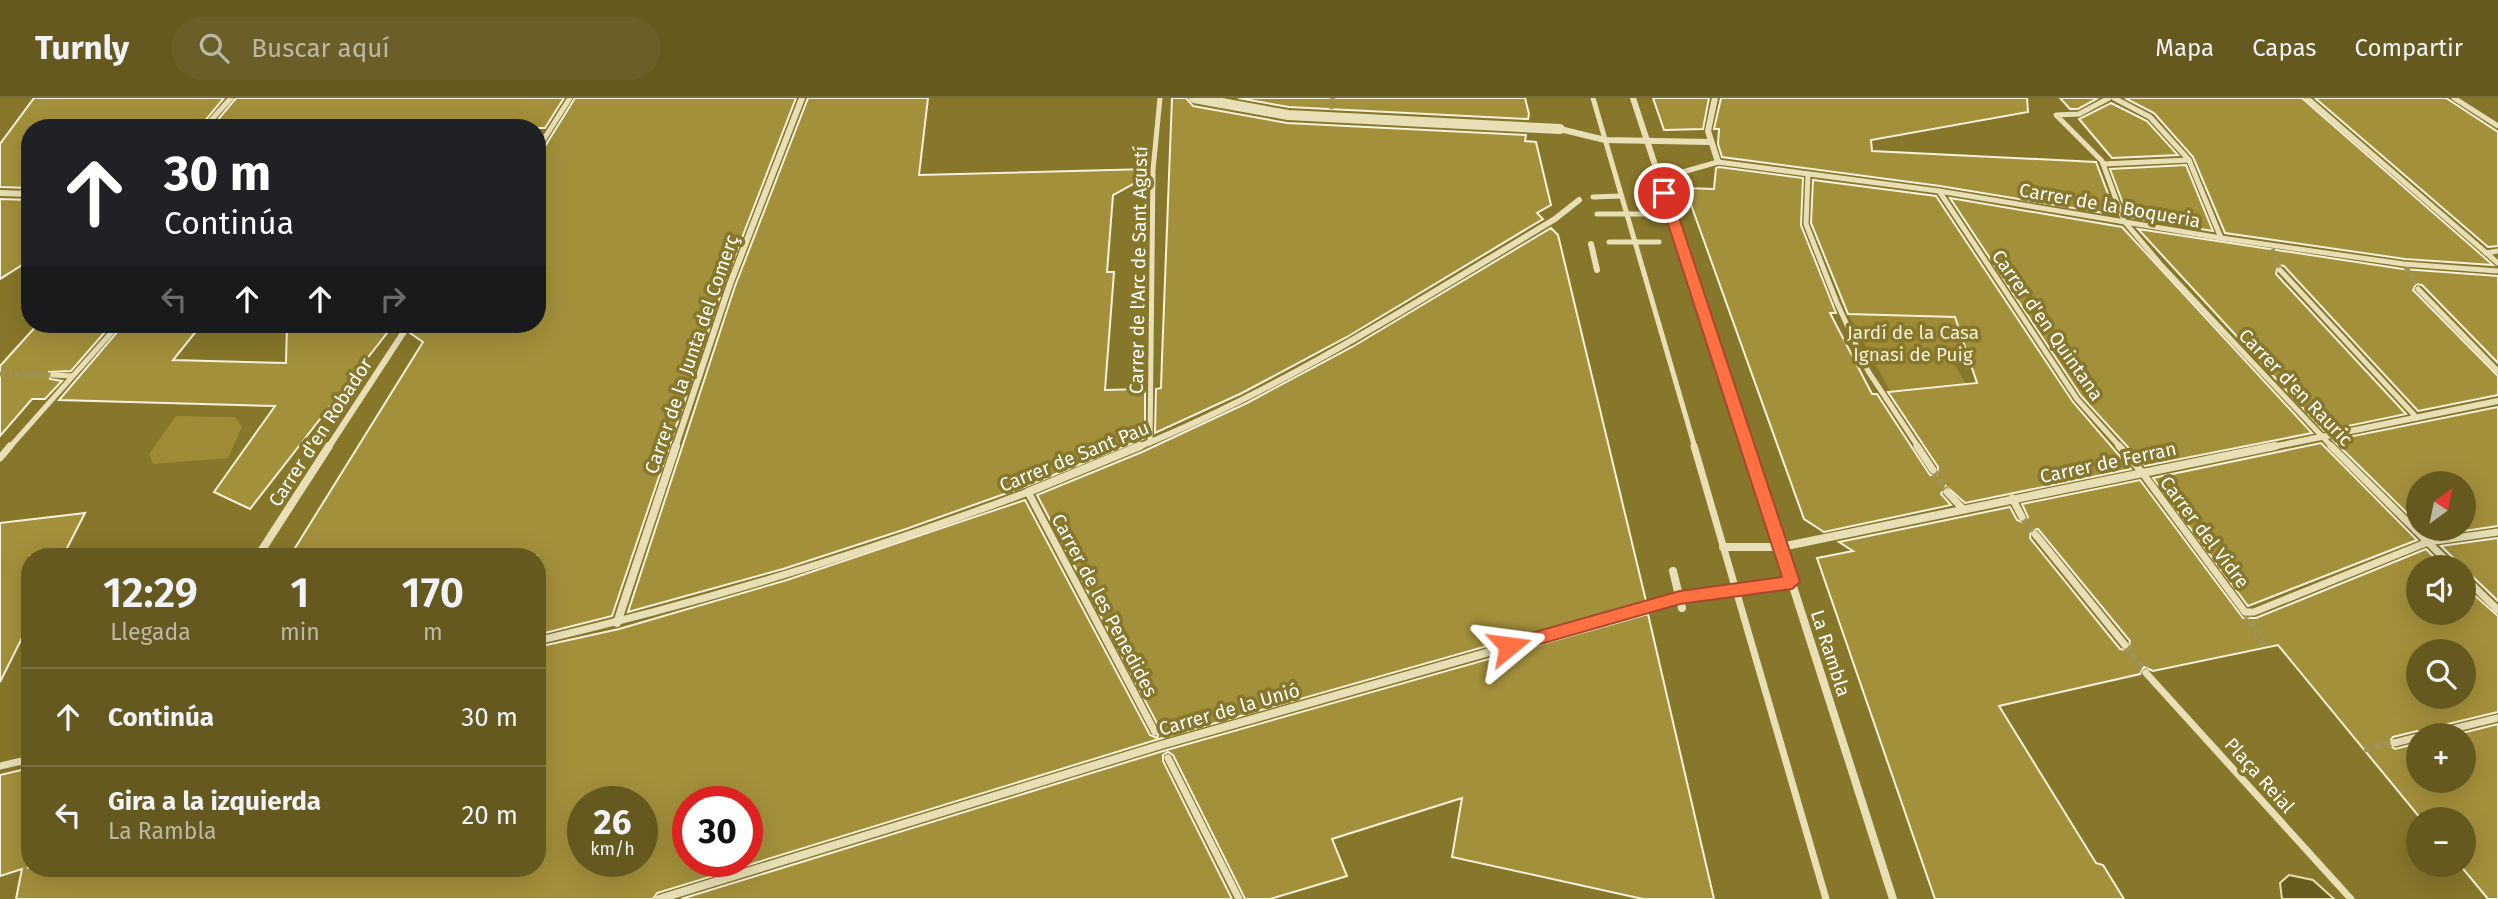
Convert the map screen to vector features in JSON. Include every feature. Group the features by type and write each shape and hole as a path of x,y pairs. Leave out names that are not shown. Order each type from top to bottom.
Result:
{"street":[{"path":"212,119 231,98"},
{"path":"546,136 570,98"},
{"name":"Carrer de la Junta del Comerç","path":"617,623 730,284 802,98"},
{"name":"Carrer de l'Arc de Sant Agustí","path":"1150,443 1153,170 1160,98"},
{"path":"1194,98 1261,111 1330,113 1560,129 1605,140 1710,142"},
{"path":"1593,98 1826,899"},
{"name":"La Rambla","path":"1633,98 1781,547 1893,899"},
{"path":"1679,173 1718,162 1708,131 1715,98"},
{"path":"2124,221 2103,162 2056,115 2079,114 2111,98 2150,117 2189,160 2221,238"},
{"path":"2307,98 2498,263"},
{"path":"2454,98 2498,126"},
{"path":"2103,162 2189,160"},
{"name":"Carrer de la Boqueria","path":"1718,162 1939,191 2271,247 2405,265 2498,271"},
{"path":"1808,174 1806,224 1836,303 1868,371 1933,470"},
{"name":"Carrer d'en Quintana","path":"1939,191 2077,399 2141,471"},
{"path":"0,193 21,194"},
{"path":"1594,197 1621,196"},
{"name":"Carrer de Sant Pau","path":"546,639 617,623 969,515 1212,417 1359,337 1566,212 1579,200"},
{"path":"1597,214 1650,214"},
{"name":"Carrer d'en Rauric","path":"2124,221 2233,345 2441,555"},
{"path":"1609,242 1659,242"},
{"path":"1591,244 1597,270"},
{"path":"2486,253 2498,251"},
{"path":"2280,270 2417,418"},
{"path":"2418,289 2498,371"},
{"path":"0,458 112,333"},
{"name":"Carrer d'en Robador","path":"263,548 403,333"},
{"path":"53,375 72,376"},
{"name":"Carrer de Ferran","path":"1723,547 1781,547 2141,471 2498,401"},
{"name":"Carrer del Vidre","path":"2141,471 2245,612 2254,612 2428,542"},
{"name":"Carrer de les Penedides","path":"1028,492 1155,732"},
{"path":"1947,492 1962,508"},
{"path":"2012,498 2022,517"},
{"path":"2428,542 2498,531"},
{"path":"2035,534 2125,645"},
{"path":"1673,571 1682,608"},
{"name":"Carrer de la Unió","path":"659,899 1161,745 1680,598 1792,582"},
{"path":"2476,589 2498,610"},
{"name":"Plaça Reial","path":"2146,673 2351,899"},
{"path":"2476,723 2498,718"},
{"path":"2395,743 2406,740"},
{"path":"1168,758 1239,899"},
{"path":"0,765 21,760"}],"green space":[{"name":"Jardí de la Casa Ignasi de Puig","path":"1919,250 1982,354 1953,362 1966,384 1890,391 1841,301 1899,301"},
{"path":"176,416 235,417 242,427 228,458 153,464 149,454"}],"shaded area":[{"path":"2289,875 2313,880 2334,899 2282,899 2280,883"}],"building":[{"path":"34,98 224,98 206,119 21,119 21,188 0,187 0,144"},
{"path":"236,98 564,98 546,126 546,119 218,119"},
{"path":"575,98 796,98 725,282 612,616 546,633 546,548 295,548 423,342 410,333 546,333 546,145"},
{"path":"808,98 928,98 919,175 1148,169 1148,176 1113,195 1107,272 1114,272 1105,390 1145,389 1145,438 1024,487 906,529 783,569 628,612 735,286"},
{"path":"1172,98 1186,98 1193,106 1287,123 1526,135 1525,141 1536,142 1551,205 1537,213 1543,219 1347,337 1242,393 1155,433 1156,389 1161,388"},
{"path":"1238,98 1525,98 1529,114 1528,119 1289,107"},
{"path":"1653,98 1709,98 1703,129 1664,130"},
{"path":"1721,98 2027,98 2028,112 1871,140 1872,151 2096,162 2116,215 1940,186 1722,157 1718,144 1719,129 1714,129"},
{"path":"2060,98 2098,98 2078,109 2070,109"},
{"path":"2125,98 2302,98 2493,265 2405,259 2225,233 2193,157 2154,113"},
{"path":"2315,98 2446,98 2498,132 2498,246 2488,247"},
{"path":"2111,103 2147,121 2178,155 2112,158 2079,119"},
{"path":"2186,165 2213,231 2128,217 2110,169"},
{"path":"1716,168 1803,178 1801,225 1836,313 1830,313 1872,394 1877,394 1930,475 1937,475 1938,467 1888,392 1977,383 1955,317 1848,314 1811,223 1813,180 1936,196 2073,402 2131,469 1965,503 1946,486 1941,494 1951,505 1824,532 1804,519 1685,188 1714,189"},
{"path":"1950,198 2122,227 2312,433 2145,466 2081,396"},
{"path":"0,199 21,200 21,266 0,279"},
{"path":"1551,228 1558,235 1646,601 1159,739 763,860 763,786 672,786 672,877 709,877 657,893 653,899 16,899 21,874 21,877 546,877 546,645 619,629 787,580 1025,500 1150,735 1157,738 1160,729 1037,495 1142,452 1247,403 1352,347"},
{"path":"2138,229 2403,269 2498,276 2498,363 2422,285 2416,284 2413,290 2498,376 2498,395 2418,411 2284,266 2278,265 2276,274 2406,414 2324,431"},
{"path":"30,333 104,333 71,371 49,372 50,379 62,381 45,399 32,399 0,436 0,366"},
{"path":"116,333 195,333 173,360 286,363 287,333 387,333 250,509 214,492 275,406 59,400"},
{"path":"2498,407 2498,526 2476,529 2476,471 2406,471 2406,512 2333,440"},
{"path":"2321,443 2406,529 2406,541 2414,541 2248,606 2153,478"},
{"path":"2140,480 2243,618 2256,618 2406,557 2406,625 2476,625 2476,597 2498,616 2498,712 2452,723 2406,723 2406,734 2393,737 2388,744 2395,749 2406,746 2406,793 2476,793 2476,730 2498,724 2498,899 2488,899 2470,877 2476,877 2476,807 2411,807 2278,645 2153,671 2144,667 2140,674 1999,706 2096,863 2103,865 2124,899 1935,899 1817,558 1853,551 1839,542 2010,507 2017,520 2024,523 2028,517 2022,504","holes":["2038,529 2130,641 2128,650 2120,649 2030,538 2031,530"]},
{"path":"85,513 67,548 21,548 21,640 0,682 0,523"},
{"path":"2498,538 2498,601 2476,580 2476,555 2450,555 2441,546"},
{"path":"2426,549 2432,555 2411,555"},
{"path":"1648,614 1714,899 1643,899 1452,857 1462,798 1332,839 1347,876 1270,899 1245,899 1173,755 1168,752 1163,755 1163,761 1232,899 681,899 753,877 763,877 763,874 1163,751"},
{"path":"21,770 21,869 0,876 0,775"}],"tunnel":[{"path":"1331,109 1333,98"},
{"path":"2272,249 2280,270"},
{"path":"2406,267 2418,289"},
{"path":"0,374 53,375"},
{"path":"1933,470 1947,492"},
{"path":"2022,517 2035,534"},
{"path":"2245,612 2266,648"},
{"path":"2125,645 2146,673"},
{"path":"2364,749 2394,743"}],"route":[{"path":"1509,646 1680,598 1792,582 1664,193"}]}
